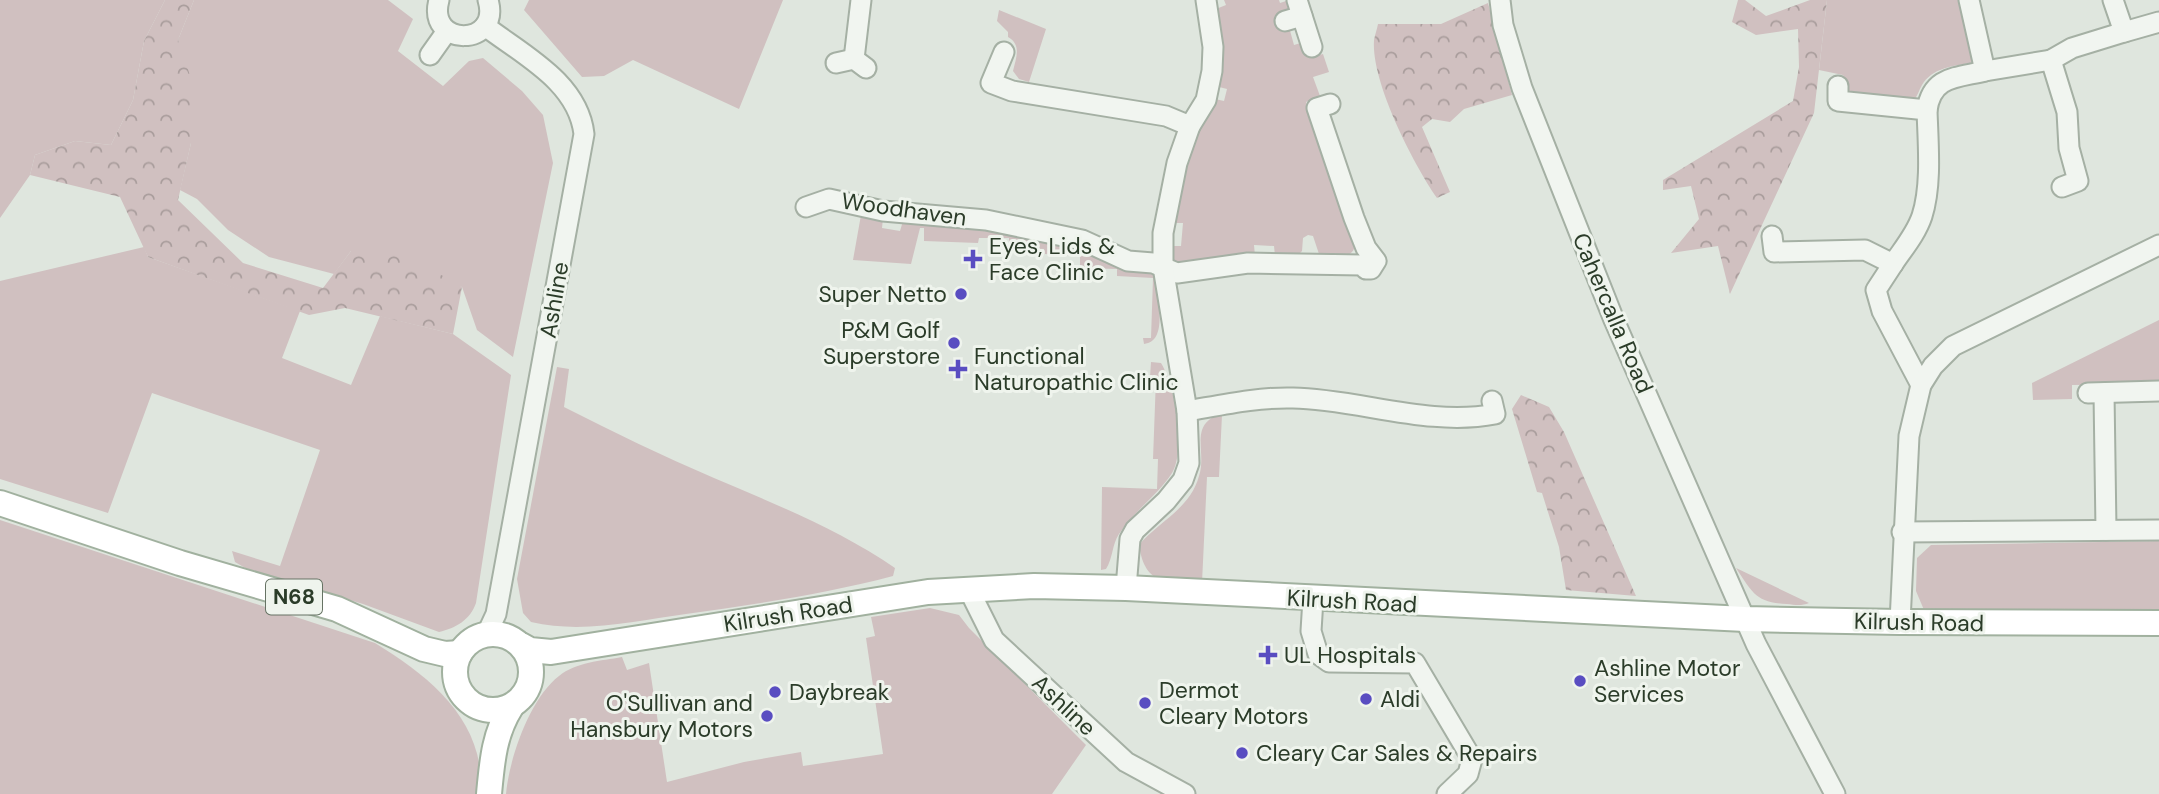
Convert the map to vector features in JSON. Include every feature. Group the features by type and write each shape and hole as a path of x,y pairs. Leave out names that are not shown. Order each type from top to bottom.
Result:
{"main road":[{"name":"N68","path":"0,503 180,563 337,609 424,649 445,654 460,653"},
{"name":"Kilrush Road","path":"500,633 530,650 551,652 928,592 1034,586 1745,619 2159,623"},
{"path":"511,707 489,711 464,695 455,670 460,653 467,644 500,633 530,660 531,678"},
{"name":"N68","path":"404,640 448,673 489,727 494,748"},
{"path":"531,678 537,664 551,652"},
{"name":"N68","path":"489,794 499,727 511,707 528,690 531,678"}],"street":[{"path":"439,0 437,13 441,24 447,31 465,37 475,34 485,26 490,17 488,0"},
{"path":"852,63 861,0"},
{"path":"1126,589 1130,539 1135,530 1166,501 1183,480 1189,463 1187,411 1164,267 1163,233 1177,163 1191,126 1206,100 1212,71 1213,47 1206,0"},
{"name":"Cahercalla Road","path":"1500,0 1503,25 1522,88 1614,320 1745,619 1835,794"},
{"path":"1969,0 1985,71"},
{"path":"2113,0 2124,32"},
{"path":"1294,13 1312,47"},
{"path":"1921,385 1882,312 1876,290 1909,241 1922,216 1928,169 1929,95 1941,82 1985,71 2051,60 2072,48 2159,22"},
{"name":"Ashline","path":"485,26 565,88 582,118 583,134 500,633"},
{"path":"430,55 447,31"},
{"path":"1004,52 991,83 1012,91 1166,116 1191,126"},
{"path":"2051,60 2067,112 2069,148 2078,181 2062,187"},
{"path":"1838,86 1838,102 1927,110"},
{"name":"Woodhaven","path":"806,207 829,199 883,211 986,220 1082,240 1128,261 1153,263 1177,273 1248,263 1362,265 1371,269 1377,261 1366,248 1354,218 1317,108 1330,104"},
{"path":"1772,236 1774,252 1865,250 1893,264"},
{"path":"1900,622 1902,532 1909,436 1921,385 1933,366 1953,346 2159,245"},
{"path":"2106,530 2096,393 2159,391"},
{"path":"1187,411 1255,400 1294,398 1385,412 1477,418 1495,414 1492,401"},
{"path":"1902,532 2159,530"},
{"name":"Ashline","path":"969,590 993,640 1126,762 1185,794"},
{"path":"1313,599 1311,631 1318,654 1329,662 1415,663 1472,759 1468,774 1447,794"}],"green space":[{"path":"0,0 165,0 144,41 133,100 111,145 75,141 35,155 30,175 0,218"},
{"path":"165,0 194,0 178,40 196,93 191,143 178,200 243,263 323,288 351,251 393,247 462,287 453,334 345,308 309,315 148,257 120,197 30,175 35,155 75,141 111,145 133,100 144,41"},
{"path":"194,0 388,0 413,19 398,51 443,86 469,61 483,58 522,91 543,115 553,163 513,357 477,330 462,287 351,251 334,274 269,257 228,230 197,199 180,190 191,143 178,40"},
{"path":"529,0 783,0 739,109 633,60 604,76 582,77 524,10"},
{"path":"1224,0 1279,0 1280,3 1289,0 1292,6 1289,10 1275,17 1279,28 1289,27 1294,45 1304,42 1309,58 1323,54 1329,72 1313,77 1320,96 1306,102 1356,237 1350,254 1320,257 1313,236 1308,235 1303,238 1302,251 1297,256 1275,256 1274,246 1254,245 1255,256 1178,264 1172,258 1172,246 1181,246 1183,223 1173,223 1178,189 1196,131 1215,99 1224,101 1227,89 1219,87 1221,67 1216,9 1226,5"},
{"path":"1738,0 1745,0 1766,16 1810,0 1827,0 1814,113 1730,294 1718,246 1671,253 1699,219 1691,186 1663,190 1663,180 1793,101 1799,67 1798,29 1756,35 1732,22"},
{"path":"1827,0 1958,0 1973,60 1931,75 1914,100 1856,94 1849,98 1843,75 1819,70"},
{"path":"1488,3 1512,95 1464,109 1450,122 1432,119 1422,127 1450,192 1437,198 1406,144 1386,99 1375,57 1374,40 1378,24 1441,24"},
{"path":"999,10 1046,29 1029,82 1019,79 1013,71 1017,48 1008,37 1008,32 997,21"},
{"path":"861,215 883,218 882,228 900,231 903,221 1042,236 1152,271 1155,274 1160,315 1157,335 1144,344 1143,338 1151,338 1153,278 1117,276 1117,269 1080,268 1080,256 1045,254 1044,249 1009,247 1009,238 979,238 978,243 924,241 924,228 920,228 911,264 853,260"},
{"path":"144,247 148,257 300,311 282,358 351,385 380,316 453,334 511,375 476,603 466,619 457,626 439,632 363,604 247,569 235,562 232,551 280,566 320,450 152,393 108,513 0,479 0,281"},
{"path":"2159,320 2159,384 2072,385 2072,399 2033,400 2032,383"},
{"path":"1151,362 1161,363 1171,386 1177,418 1176,463 1166,481 1119,534 1106,569 1101,570 1102,487 1157,489 1158,459 1153,459 1156,378 1150,377"},
{"path":"557,367 569,369 564,407 695,470 830,530 895,568 893,576 790,598 628,623 570,627 531,622 523,613 517,579"},
{"path":"1521,395 1549,407 1564,432 1636,596 1566,590 1559,547 1542,493 1537,492 1512,409"},
{"path":"1222,415 1219,477 1207,477 1202,583 1169,582 1153,575 1147,569 1139,545 1189,497 1201,467 1201,433 1209,420"},
{"path":"0,520 375,643 416,671 451,704 474,745 480,768 481,794 0,794"},
{"path":"2159,541 2159,614 1924,610 1916,591 1917,558 1931,545"},
{"path":"1736,568 1809,603 1777,603 1761,598 1751,590"},
{"path":"930,608 959,615 1086,745 1052,794 506,794 516,747 530,714 549,686 573,668 622,657 627,670 649,663 667,782 744,762 801,752 803,766 883,754 866,638 875,636 871,617"}],"place":[{"name":"Eyes, Lids & Face Clinic","path":"973,259"},
{"name":"Super Netto","path":"961,294"},
{"name":"P&M Golf Superstore","path":"954,343"},
{"name":"Functional Naturopathic Clinic","path":"958,369"},
{"name":"UL Hospitals","path":"1268,655"},
{"name":"Ashline Motor Services","path":"1580,681"},
{"name":"Daybreak","path":"775,692"},
{"name":"Aldi","path":"1366,699"},
{"name":"Dermot Cleary Motors","path":"1145,703"},
{"name":"O'Sullivan and Hansbury Motors","path":"767,716"},
{"name":"Cleary Car Sales & Repairs","path":"1242,753"}]}
